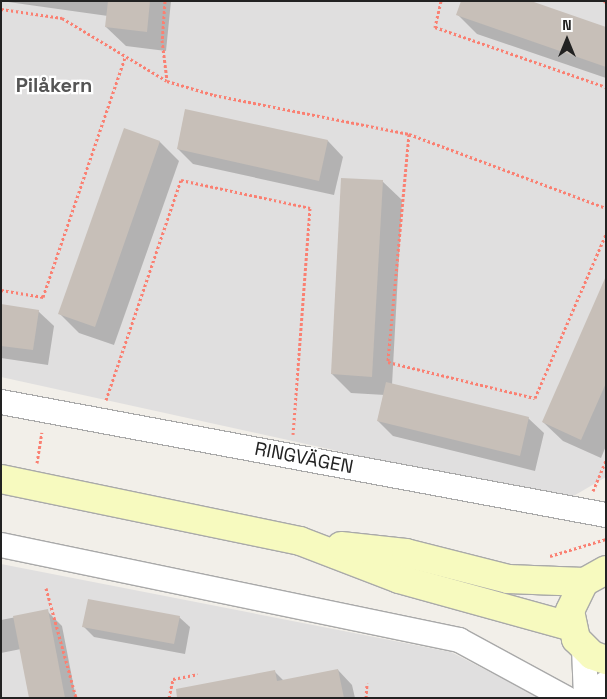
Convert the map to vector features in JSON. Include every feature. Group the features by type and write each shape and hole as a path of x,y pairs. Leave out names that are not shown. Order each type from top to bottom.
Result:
{"main road":[{"path":"1,479 300,541 406,554 508,578 595,576"},
{"path":"300,541 587,645"},
{"path":"587,645 572,603 595,576"}],"street":[{"name":"RINGVÄGEN","path":"1,402 606,515"},
{"path":"1,545 459,640 588,694 587,645"}],"path":[{"path":"165,1 162,40 168,80"},
{"path":"441,1 435,28 606,87"},
{"path":"1,9 62,18 125,57 168,80 214,95 409,134 606,208"},
{"path":"1,290 43,297 125,57"},
{"path":"409,134 388,362 535,398 606,234"},
{"path":"100,420 181,180 310,208 292,455"},
{"path":"34,485 46,410"},
{"path":"547,558 606,539"},
{"path":"46,588 76,698"},
{"path":"169,698 173,679 198,674"},
{"path":"366,698 367,683"}],"shaded area":[{"path":"1,1 606,1 606,477 565,501 1,377"},
{"path":"1,564 451,652 541,698 1,698"}],"building":[{"path":"108,1 150,1 147,32 105,27"},
{"path":"461,1 531,1 606,27 606,67 456,15"},
{"path":"185,109 328,140 319,181 177,149"},
{"path":"124,128 160,141 95,327 58,314"},
{"path":"341,178 383,180 372,377 331,374"},
{"path":"606,276 606,383 581,440 542,422"},
{"path":"1,304 39,310 33,350 1,346"},
{"path":"386,382 529,417 520,456 377,421"},
{"path":"88,599 180,616 174,644 82,627"},
{"path":"48,609 65,698 29,698 13,616"},
{"path":"338,669 344,698 177,698 176,689 275,670 277,681"}],"district":[{"name":"Pilåkern","path":"54,85"}]}
